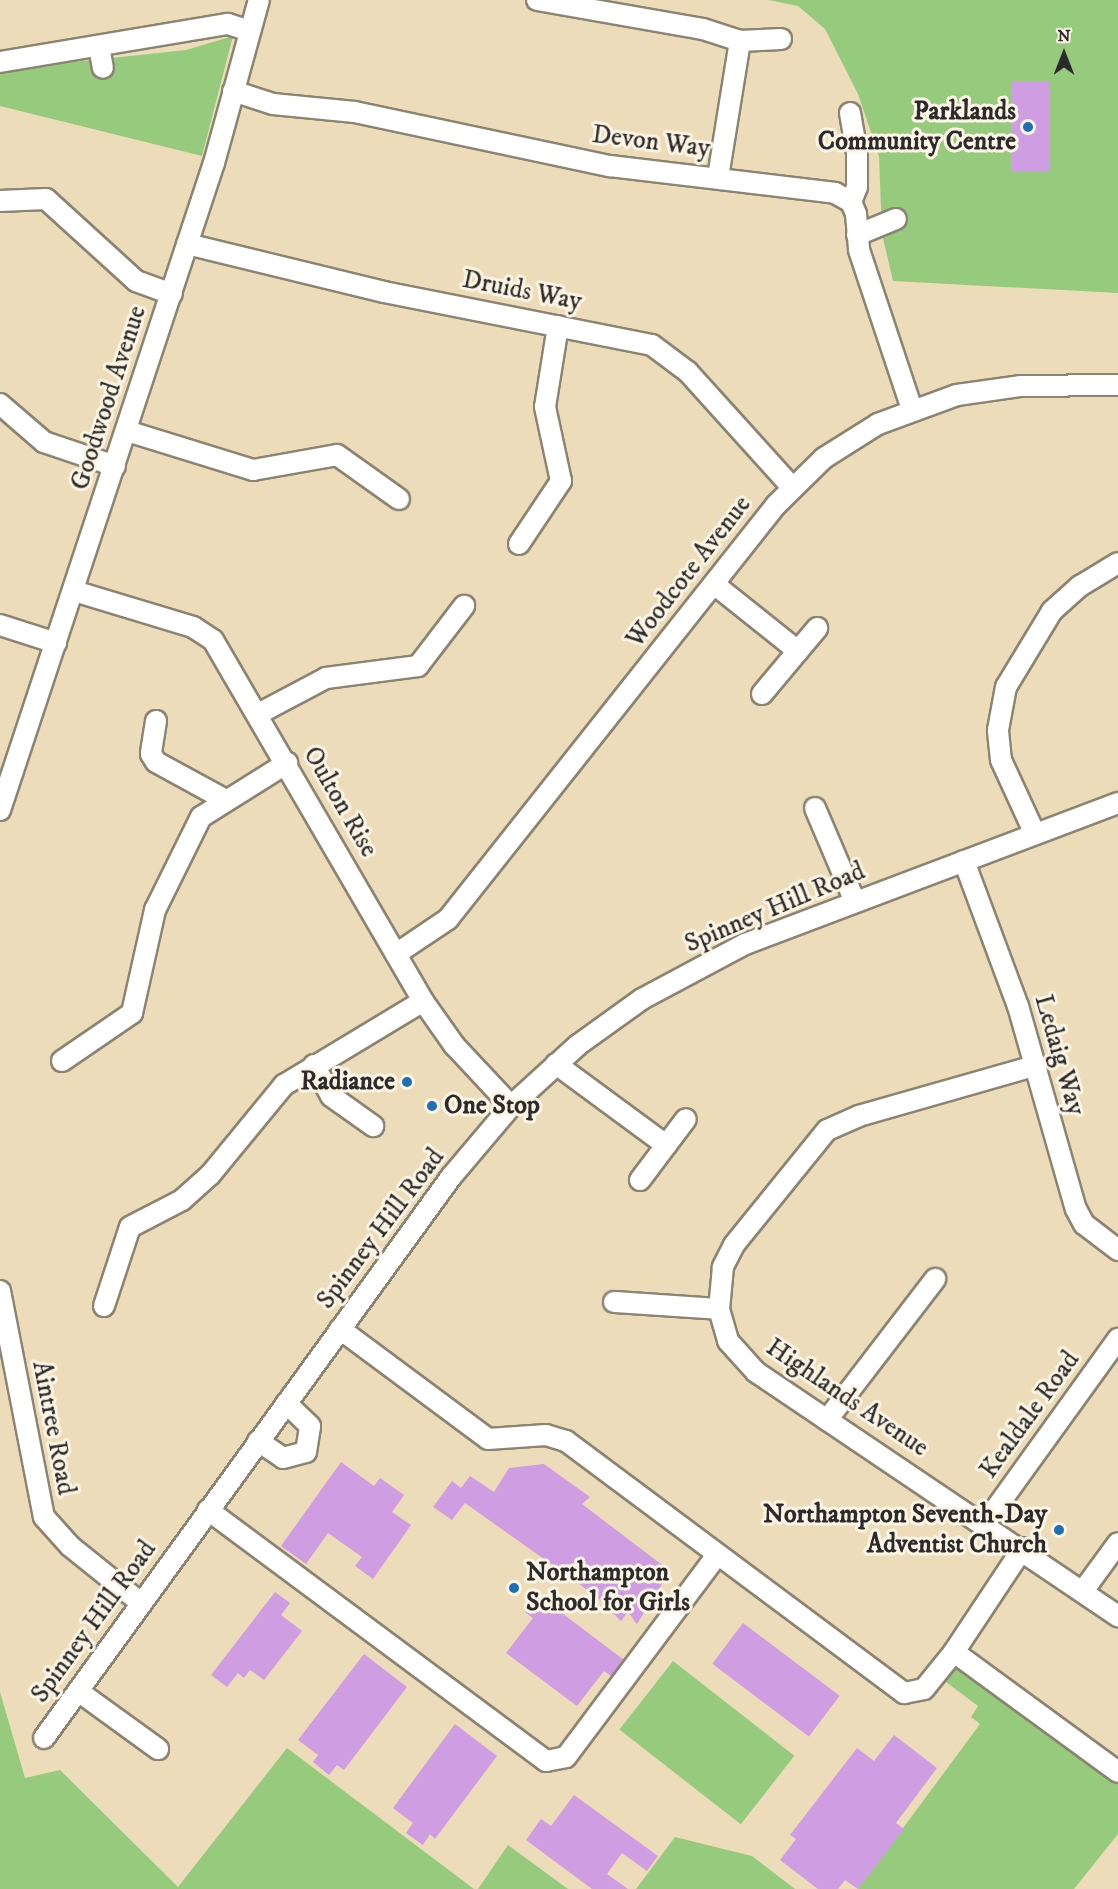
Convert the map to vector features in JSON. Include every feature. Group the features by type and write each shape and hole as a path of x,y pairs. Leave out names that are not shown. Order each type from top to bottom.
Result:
{"street":[{"name":"Goodwood Avenue","path":"0,810 188,244 259,0"},
{"path":"537,0 703,29 740,41 781,39"},
{"path":"0,62 228,24 249,31"},
{"path":"718,177 740,41"},
{"path":"99,46 103,68"},
{"name":"Devon Way","path":"233,91 273,104 355,112 610,166 718,177 777,190 826,191 851,202"},
{"path":"849,113 857,151 857,187 851,202 857,236 912,409"},
{"path":"0,201 46,199 136,281 172,294"},
{"path":"857,236 896,219"},
{"name":"Druids Way","path":"188,244 352,285 558,326 622,336 666,352 792,487"},
{"path":"519,544 561,481 545,407 558,326"},
{"name":"Woodcote Avenue","path":"396,954 448,919 792,487 858,435 912,409 998,387 1118,385"},
{"path":"0,404 44,442 116,466"},
{"path":"127,431 253,470 337,455 399,499"},
{"path":"1035,834 1001,760 998,730 1006,687 1052,611 1118,563"},
{"path":"714,584 798,651"},
{"name":"Oulton Rise","path":"74,591 193,627 213,640 287,763 423,1001 454,1045 511,1106"},
{"path":"258,714 337,674 417,666 464,606"},
{"path":"0,625 56,643"},
{"path":"762,694 818,628"},
{"path":"156,721 151,754 156,762 224,799"},
{"path":"62,1061 132,1013 150,926 166,882 196,825 224,799 287,763"},
{"name":"Spinney Hill Road","path":"44,1738 340,1329 511,1106 556,1064 607,1023 678,978 745,944 1118,803"},
{"path":"815,808 855,902"},
{"name":"Ledaig Way","path":"964,861 1009,980 1076,1209 1084,1224 1118,1250"},
{"path":"104,1305 130,1227 189,1194 221,1164 273,1096 314,1065 423,1001"},
{"path":"556,1064 666,1145"},
{"path":"314,1065 331,1096 373,1126"},
{"name":"Highlands Avenue","path":"1034,1066 859,1116 827,1130 734,1245 723,1268 719,1309 728,1341 744,1363 827,1420 986,1522 1118,1616"},
{"path":"640,1180 686,1119"},
{"path":"827,1420 934,1279"},
{"name":"Aintree Road","path":"0,1291 44,1516 70,1546 141,1603"},
{"path":"614,1302 719,1309"},
{"path":"340,1329 488,1439 546,1435 566,1442 904,1693 924,1689 954,1652 1023,1548"},
{"name":"Kealdale Road","path":"986,1522 1118,1339"},
{"path":"258,1442 283,1458 306,1452 309,1426 286,1403"},
{"path":"208,1510 546,1761 566,1757 717,1555"},
{"path":"1083,1591 1118,1543"},
{"path":"954,1652 1118,1772"},
{"path":"78,1691 158,1749"}],"green space":[{"path":"769,0 1118,0 1118,293 893,281 882,234 879,156 858,94 825,29 798,6"},
{"path":"233,36 202,156 0,106 0,70 186,50"},
{"path":"673,1661 794,1756 741,1824 619,1730"},
{"path":"956,1668 1118,1783 1118,1834 1074,1889 858,1889 980,1724 971,1717 978,1706 946,1682"},
{"path":"0,1692 25,1778 60,1770 178,1887 287,1748 474,1889 0,1889"},
{"path":"675,1837 752,1856 795,1889 636,1889"},
{"path":"508,1845 568,1889 478,1889"}],"building":[{"name":"Parklands Community Centre","path":"1011,81 1049,81 1049,172 1011,172"},
{"path":"341,1462 374,1486 380,1478 404,1495 392,1512 411,1525 373,1579 355,1566 362,1557 328,1533 306,1564 281,1546"},
{"path":"544,1464 590,1497 582,1504 670,1571 637,1624 628,1612 621,1621 596,1596 465,1503 452,1520 433,1507 452,1481 461,1488 470,1476 494,1492 509,1468"},
{"path":"275,1592 290,1603 281,1615 302,1631 264,1680 250,1670 244,1678 238,1673 227,1687 211,1675"},
{"path":"538,1595 624,1660 611,1676 604,1671 577,1706 506,1653 533,1618 525,1612"},
{"path":"743,1623 840,1696 809,1737 712,1664"},
{"path":"364,1654 407,1687 344,1770 337,1765 329,1775 313,1762 318,1755 298,1740"},
{"path":"455,1724 497,1756 435,1839 430,1834 423,1845 406,1833 413,1823 393,1808"},
{"path":"894,1735 937,1768 896,1823 904,1829 858,1889 845,1880 838,1889 818,1889 780,1860 796,1839 790,1835 857,1748 874,1761"},
{"path":"574,1795 658,1856 647,1871 622,1853 607,1874 628,1889 592,1889 526,1840 541,1819 551,1826"}],"place":[{"name":"Parklands Community Centre","path":"1028,127"},
{"name":"Radiance","path":"407,1082"},
{"name":"One Stop","path":"432,1106"},
{"name":"Northampton Seventh-Day Adventist Church","path":"1059,1530"},
{"name":"Northampton School for Girls","path":"514,1588"}]}
